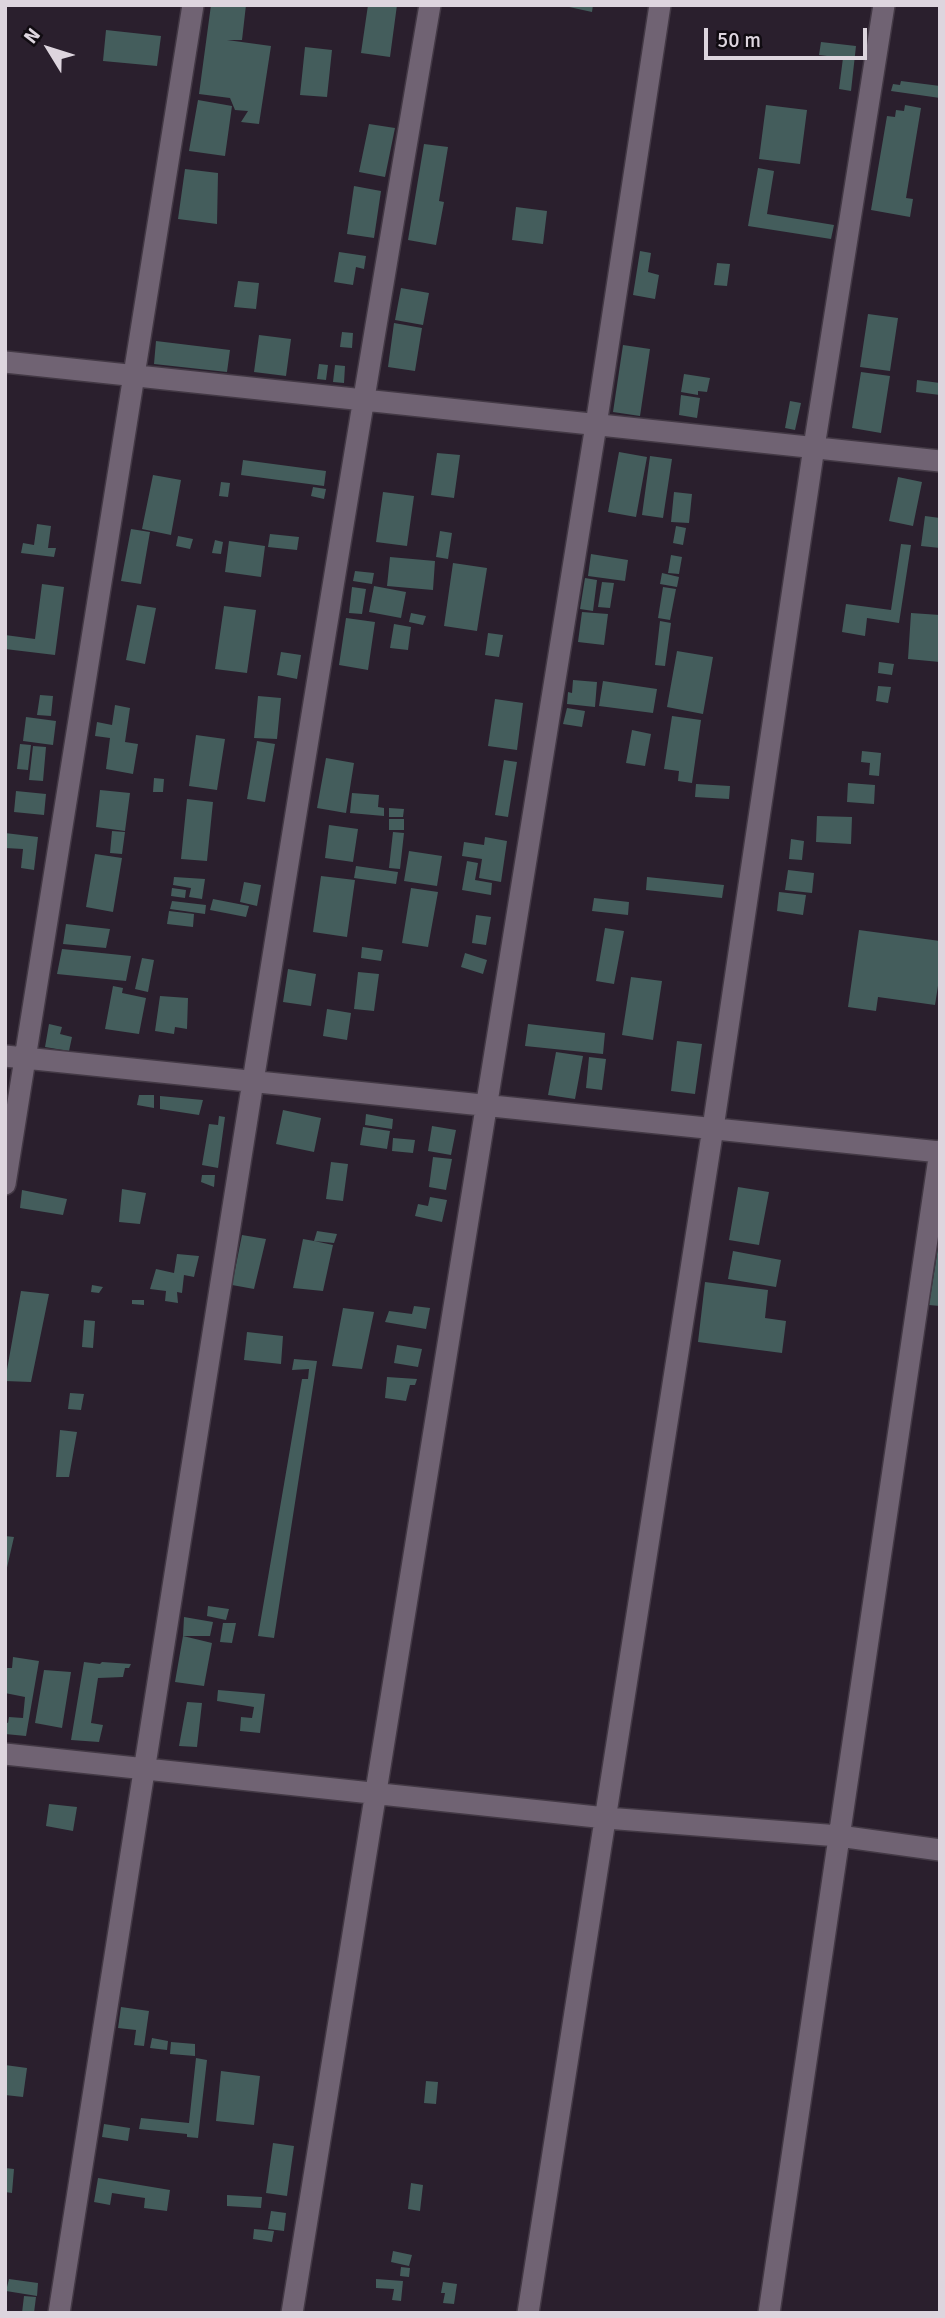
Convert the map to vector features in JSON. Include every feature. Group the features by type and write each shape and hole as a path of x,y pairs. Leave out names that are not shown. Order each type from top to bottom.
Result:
{"street":[{"path":"5,1184 16,1057 135,376 193,5"},
{"path":"59,2313 253,1080 430,5"},
{"path":"292,2313 596,425 660,5"},
{"path":"528,2313 713,1128 814,447 884,5"},
{"path":"5,362 940,461"},
{"path":"16,1057 940,1152 769,2313"},
{"path":"5,1754 606,1818 839,1836 940,1850"}],"building":[{"path":"211,5 246,5 242,40 227,40 271,46 259,124 241,122 248,111 235,110 230,98 199,94"},
{"path":"368,5 397,5 390,57 361,53"},
{"path":"560,5 593,5 592,12"},
{"path":"106,30 161,36 157,66 103,61"},
{"path":"821,42 856,46 851,91 839,89 843,58 819,55"},
{"path":"305,47 332,50 327,97 300,95"},
{"path":"901,81 940,86 940,98 891,91 893,84 900,85"},
{"path":"198,100 232,106 225,156 189,151"},
{"path":"766,105 807,110 800,164 759,159"},
{"path":"905,105 921,108 906,198 913,199 910,217 871,210 887,116 895,117 896,110 904,111"},
{"path":"369,124 395,128 385,177 359,172"},
{"path":"424,144 448,147 439,201 444,202 436,245 408,240"},
{"path":"758,168 774,171 767,214 834,225 831,239 748,226"},
{"path":"185,169 218,173 217,224 178,219"},
{"path":"354,186 381,191 374,238 347,234"},
{"path":"516,207 547,211 543,244 512,240"},
{"path":"640,251 651,253 648,272 659,275 655,299 633,295"},
{"path":"339,252 366,256 364,269 356,267 353,285 334,282"},
{"path":"717,263 730,264 727,286 714,285"},
{"path":"238,281 259,283 256,309 234,307"},
{"path":"401,288 429,293 423,325 395,320"},
{"path":"868,314 898,318 890,371 860,367"},
{"path":"394,323 422,328 415,371 388,367"},
{"path":"342,332 353,333 352,348 340,347"},
{"path":"259,335 291,339 286,376 254,372"},
{"path":"156,341 230,350 227,372 154,364"},
{"path":"623,345 650,349 640,416 613,412"},
{"path":"319,364 328,365 326,380 317,379"},
{"path":"335,365 345,366 344,383 333,382"},
{"path":"861,372 890,376 881,433 852,428"},
{"path":"684,374 710,378 707,392 698,391 698,395 681,392"},
{"path":"917,380 940,383 940,395 916,392"},
{"path":"681,395 700,398 697,418 679,415"},
{"path":"790,401 801,403 795,430 785,428"},
{"path":"619,452 647,457 636,517 608,512"},
{"path":"437,453 460,455 454,498 431,495"},
{"path":"650,456 672,459 663,518 642,515"},
{"path":"243,460 326,471 324,486 241,475"},
{"path":"153,475 181,480 171,535 142,529"},
{"path":"898,477 922,482 913,526 889,521"},
{"path":"221,482 230,483 228,497 219,496"},
{"path":"313,487 326,489 324,499 311,496"},
{"path":"383,492 414,496 407,546 376,542"},
{"path":"674,492 692,494 689,523 671,522"},
{"path":"925,516 940,518 940,548 921,546"},
{"path":"37,524 51,526 48,548 56,548 54,557 21,553 23,543 34,545"},
{"path":"676,526 686,528 683,545 673,543"},
{"path":"131,529 150,532 141,584 121,581"},
{"path":"440,531 452,533 448,559 436,557"},
{"path":"270,534 299,537 297,550 268,547"},
{"path":"178,536 193,539 190,549 176,546"},
{"path":"215,540 223,542 221,554 212,553"},
{"path":"229,541 265,546 261,577 225,572"},
{"path":"901,544 911,545 899,623 867,618 865,636 842,632 846,604 891,610"},
{"path":"591,554 628,560 625,581 588,576"},
{"path":"671,555 682,557 679,574 668,573"},
{"path":"390,557 435,561 433,590 387,586"},
{"path":"453,563 487,568 477,631 444,626"},
{"path":"355,571 374,573 372,584 353,581"},
{"path":"662,573 679,577 677,587 660,584"},
{"path":"585,578 597,580 593,611 580,609"},
{"path":"602,582 614,583 610,608 598,607"},
{"path":"42,584 64,587 55,655 5,649 5,635 35,639"},
{"path":"374,586 406,592 401,618 369,612"},
{"path":"352,587 366,589 362,614 349,613"},
{"path":"663,587 676,589 670,620 658,618"},
{"path":"137,605 156,608 145,664 126,660"},
{"path":"224,606 256,610 247,673 215,669"},
{"path":"582,612 608,614 604,645 578,642"},
{"path":"411,613 426,616 423,625 409,622"},
{"path":"911,613 940,615 940,662 908,659"},
{"path":"346,618 375,622 368,670 339,665"},
{"path":"660,621 671,623 665,666 655,665"},
{"path":"394,624 411,627 408,650 390,648"},
{"path":"488,633 503,635 499,657 485,655"},
{"path":"677,651 713,657 703,714 667,707"},
{"path":"281,652 301,655 297,679 277,675"},
{"path":"879,662 894,664 892,675 878,673"},
{"path":"573,680 597,682 595,707 567,704 568,692 572,693"},
{"path":"603,681 657,689 653,713 599,706"},
{"path":"878,686 891,687 888,703 876,701"},
{"path":"40,695 53,696 51,716 37,715"},
{"path":"258,696 281,698 277,739 254,738"},
{"path":"495,699 523,703 517,750 488,746"},
{"path":"115,705 130,708 125,742 138,744 133,774 106,769 110,738 95,736 97,722 112,725"},
{"path":"567,708 585,711 582,727 563,724"},
{"path":"672,716 701,720 692,783 678,781 679,771 664,769"},
{"path":"26,717 56,721 53,745 23,741"},
{"path":"632,730 651,734 645,766 626,763"},
{"path":"196,735 225,739 217,790 189,786"},
{"path":"257,741 275,744 265,802 247,799"},
{"path":"20,744 31,745 28,770 17,769"},
{"path":"33,746 46,747 43,781 29,780"},
{"path":"862,751 881,753 879,776 869,775 870,763 861,762"},
{"path":"326,758 354,763 346,813 317,808"},
{"path":"504,760 517,762 508,817 495,815"},
{"path":"154,778 164,779 163,792 153,792"},
{"path":"848,783 875,785 874,804 847,802"},
{"path":"696,784 730,786 729,799 695,797"},
{"path":"100,790 130,793 125,831 96,827"},
{"path":"16,791 46,794 44,815 14,812"},
{"path":"352,793 379,795 378,807 384,808 384,816 350,813"},
{"path":"187,799 213,802 207,861 181,859"},
{"path":"389,808 404,809 403,817 389,817"},
{"path":"817,816 852,817 851,844 816,842"},
{"path":"389,819 404,819 404,830 389,830"},
{"path":"329,825 358,829 353,862 325,858"},
{"path":"112,831 125,832 122,854 110,853"},
{"path":"393,832 404,833 400,869 389,868"},
{"path":"5,833 38,837 34,870 21,868 23,849 5,848"},
{"path":"485,837 507,841 501,882 479,878 482,859 462,856 464,842 484,845"},
{"path":"791,839 804,841 802,860 789,859"},
{"path":"409,851 442,856 437,886 404,881"},
{"path":"95,854 122,858 113,912 86,907"},
{"path":"467,861 478,863 475,880 492,883 491,895 462,890"},
{"path":"356,866 398,872 396,884 354,878"},
{"path":"788,870 814,873 812,893 785,890"},
{"path":"321,876 355,880 347,937 313,932"},
{"path":"174,877 205,879 202,899 189,897 191,888 173,885"},
{"path":"647,877 724,885 722,898 646,890"},
{"path":"244,882 261,885 257,906 240,902"},
{"path":"172,888 186,890 185,898 171,896"},
{"path":"411,888 438,892 428,947 402,943"},
{"path":"779,892 806,895 803,915 777,911"},
{"path":"594,898 629,902 628,915 592,911"},
{"path":"213,899 249,906 246,917 210,910"},
{"path":"172,901 206,905 205,914 170,909"},
{"path":"169,911 194,914 193,927 167,924"},
{"path":"476,915 491,917 486,945 472,943"},
{"path":"66,924 110,929 106,948 63,944"},
{"path":"605,928 624,931 614,984 596,981"},
{"path":"859,930 940,941 940,973 935,1005 878,997 876,1011 848,1007"},
{"path":"362,947 383,950 381,961 361,958"},
{"path":"62,949 131,956 126,981 57,974"},
{"path":"465,953 487,960 483,974 461,967"},
{"path":"142,958 154,960 148,992 135,989"},
{"path":"288,969 316,974 311,1006 283,1002"},
{"path":"358,972 379,974 374,1011 354,1009"},
{"path":"631,977 662,981 653,1040 622,1035"},
{"path":"113,986 123,988 122,993 146,998 139,1034 105,1029"},
{"path":"160,996 188,998 187,1029 175,1027 174,1034 155,1031"},
{"path":"327,1009 351,1013 347,1040 323,1036"},
{"path":"49,1024 62,1027 60,1034 72,1037 69,1051 45,1047"},
{"path":"528,1024 605,1033 603,1054 525,1046"},
{"path":"677,1041 702,1044 695,1094 671,1091"},
{"path":"556,1052 583,1056 575,1099 548,1095"},
{"path":"589,1057 606,1059 602,1090 586,1088"},
{"path":"139,1095 154,1095 154,1108 137,1105"},
{"path":"160,1096 203,1100 199,1115 160,1109"},
{"path":"283,1110 321,1118 314,1152 276,1144"},
{"path":"366,1114 393,1119 392,1129 365,1125"},
{"path":"219,1116 225,1117 218,1168 202,1165 209,1124 218,1125"},
{"path":"432,1126 456,1130 451,1155 428,1151"},
{"path":"363,1127 390,1131 387,1149 360,1145"},
{"path":"393,1138 415,1140 413,1153 392,1151"},
{"path":"433,1157 452,1159 446,1190 429,1187"},
{"path":"331,1162 348,1164 343,1201 326,1199"},
{"path":"202,1175 215,1175 214,1187 201,1182"},
{"path":"738,1187 769,1192 759,1245 729,1240"},
{"path":"122,1189 146,1193 140,1224 119,1222"},
{"path":"22,1190 67,1199 63,1215 20,1208"},
{"path":"430,1197 447,1200 442,1222 415,1216 418,1204 428,1206"},
{"path":"317,1231 337,1234 334,1243 314,1241"},
{"path":"242,1235 266,1239 254,1289 232,1285"},
{"path":"303,1239 333,1245 323,1291 293,1288"},
{"path":"938,1248 940,1249 940,1306 929,1305"},
{"path":"733,1251 781,1260 776,1287 728,1279"},
{"path":"177,1254 199,1256 194,1277 184,1275 182,1293 177,1292 178,1303 165,1301 166,1291 150,1289 156,1269 174,1273"},
{"path":"705,1282 768,1290 765,1318 786,1321 782,1353 698,1342"},
{"path":"92,1285 103,1287 99,1293 91,1292"},
{"path":"21,1291 49,1294 31,1382 5,1381"},
{"path":"132,1300 144,1300 144,1305 132,1304"},
{"path":"414,1306 430,1308 426,1329 385,1322 389,1311 412,1314"},
{"path":"343,1308 374,1312 362,1369 332,1366"},
{"path":"84,1320 95,1321 93,1348 82,1347"},
{"path":"247,1332 283,1336 281,1364 244,1360"},
{"path":"397,1345 422,1349 418,1367 394,1363"},
{"path":"294,1359 317,1361 274,1638 258,1636 302,1379 308,1379 309,1369 292,1370"},
{"path":"387,1377 417,1379 415,1385 410,1385 406,1401 385,1398"},
{"path":"70,1393 84,1394 81,1410 68,1409"},
{"path":"60,1430 77,1432 69,1477 56,1477"},
{"path":"5,1536 14,1537 6,1572 5,1572"},
{"path":"208,1606 229,1609 226,1620 207,1616"},
{"path":"184,1617 213,1622 210,1636 183,1636"},
{"path":"223,1623 236,1623 232,1643 220,1642"},
{"path":"183,1636 212,1643 204,1686 175,1682"},
{"path":"13,1657 39,1661 26,1736 5,1734 5,1722 8,1723 9,1717 23,1718 25,1697 5,1693 5,1668 12,1668"},
{"path":"84,1662 131,1664 129,1668 125,1668 123,1677 98,1678 91,1723 103,1725 99,1742 71,1740"},
{"path":"44,1670 71,1672 62,1728 35,1723"},
{"path":"218,1690 265,1694 260,1733 240,1731 241,1717 252,1718 254,1707 217,1701"},
{"path":"187,1702 202,1703 197,1747 179,1746"},
{"path":"49,1804 77,1807 73,1831 46,1826"},
{"path":"121,2007 149,2011 144,2046 134,2045 136,2030 118,2028"},
{"path":"152,2038 168,2041 167,2050 150,2048"},
{"path":"171,2042 195,2044 195,2056 170,2054"},
{"path":"196,2058 207,2060 198,2138 187,2137 187,2134 139,2129 141,2118 189,2123"},
{"path":"5,2065 27,2068 23,2097 5,2095"},
{"path":"221,2071 260,2076 254,2125 216,2121"},
{"path":"426,2081 438,2082 436,2104 424,2103"},
{"path":"104,2124 130,2128 128,2141 102,2137"},
{"path":"273,2143 294,2146 287,2196 266,2193"},
{"path":"5,2168 14,2169 12,2193 5,2192"},
{"path":"98,2178 170,2190 167,2211 144,2208 145,2198 112,2193 110,2205 94,2202"},
{"path":"411,2183 423,2185 420,2211 408,2209"},
{"path":"227,2195 262,2197 261,2208 227,2206"},
{"path":"271,2211 286,2213 284,2231 268,2229"},
{"path":"254,2229 274,2231 272,2242 253,2239"},
{"path":"393,2251 412,2255 409,2266 391,2262"},
{"path":"401,2267 410,2268 409,2277 400,2276"},
{"path":"9,2279 38,2283 37,2296 6,2291"},
{"path":"376,2279 403,2281 401,2301 392,2300 394,2289 376,2288"},
{"path":"443,2282 457,2284 454,2304 443,2303"},
{"path":"24,2296 36,2297 34,2313 22,2313"}]}
